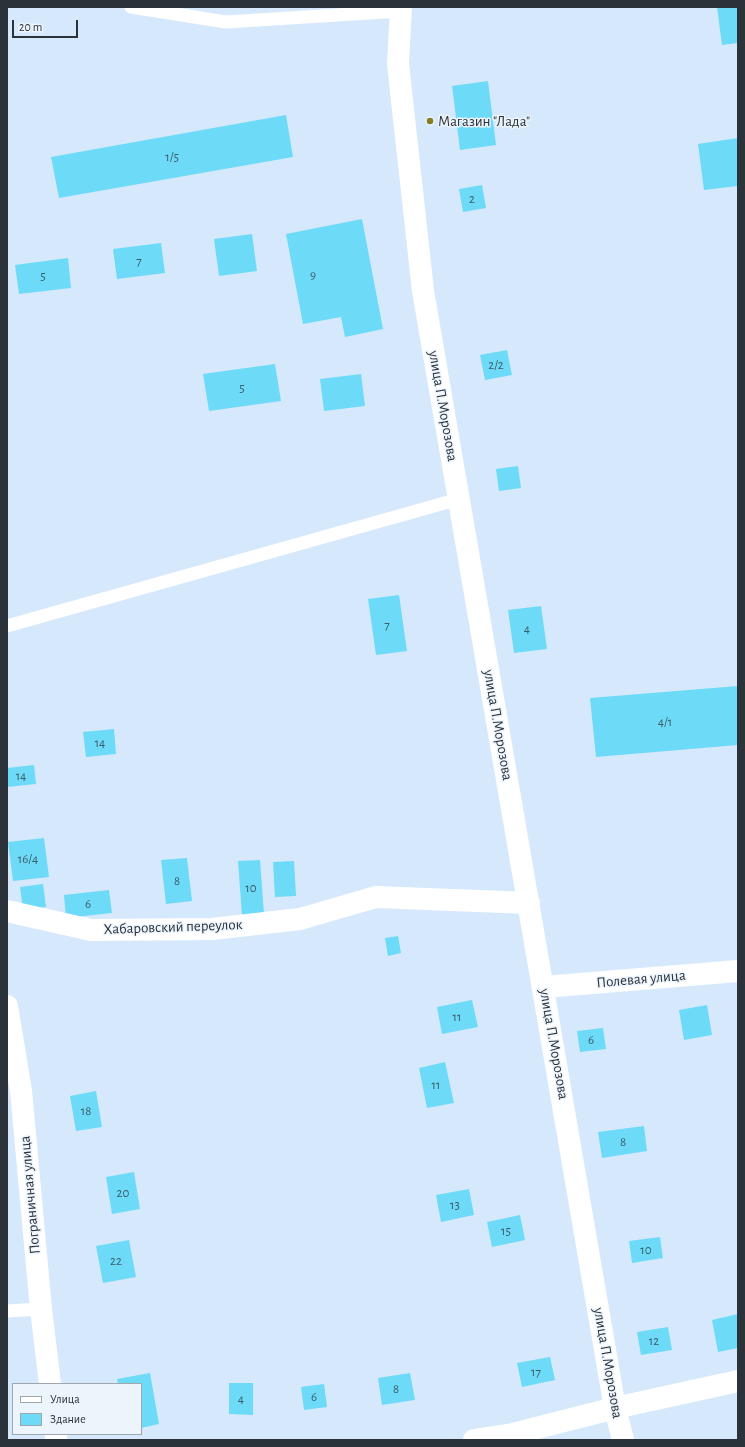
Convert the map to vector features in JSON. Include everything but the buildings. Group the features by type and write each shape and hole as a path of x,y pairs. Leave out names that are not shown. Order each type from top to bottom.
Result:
{"street":[{"name":"улица П.Морозова","path":"401,9 398,64 423,291 616,1408 623,1440"},
{"name":"Хабаровский переулок","path":"7,911 91,930 212,929 300,919 376,897 529,903"},
{"name":"Полевая улица","path":"544,987 738,971"},
{"name":"Пограничная улица","path":"7,1006 21,1091 41,1309 50,1383"},
{"path":"474,1440 513,1434 616,1408 738,1381"}],"lane":[{"path":"131,7 226,22 401,9"},
{"path":"7,626 459,498"},
{"path":"7,1311 41,1309"}],"place":[{"name":"Магазин \"Лада\"","path":"430,121"}]}
